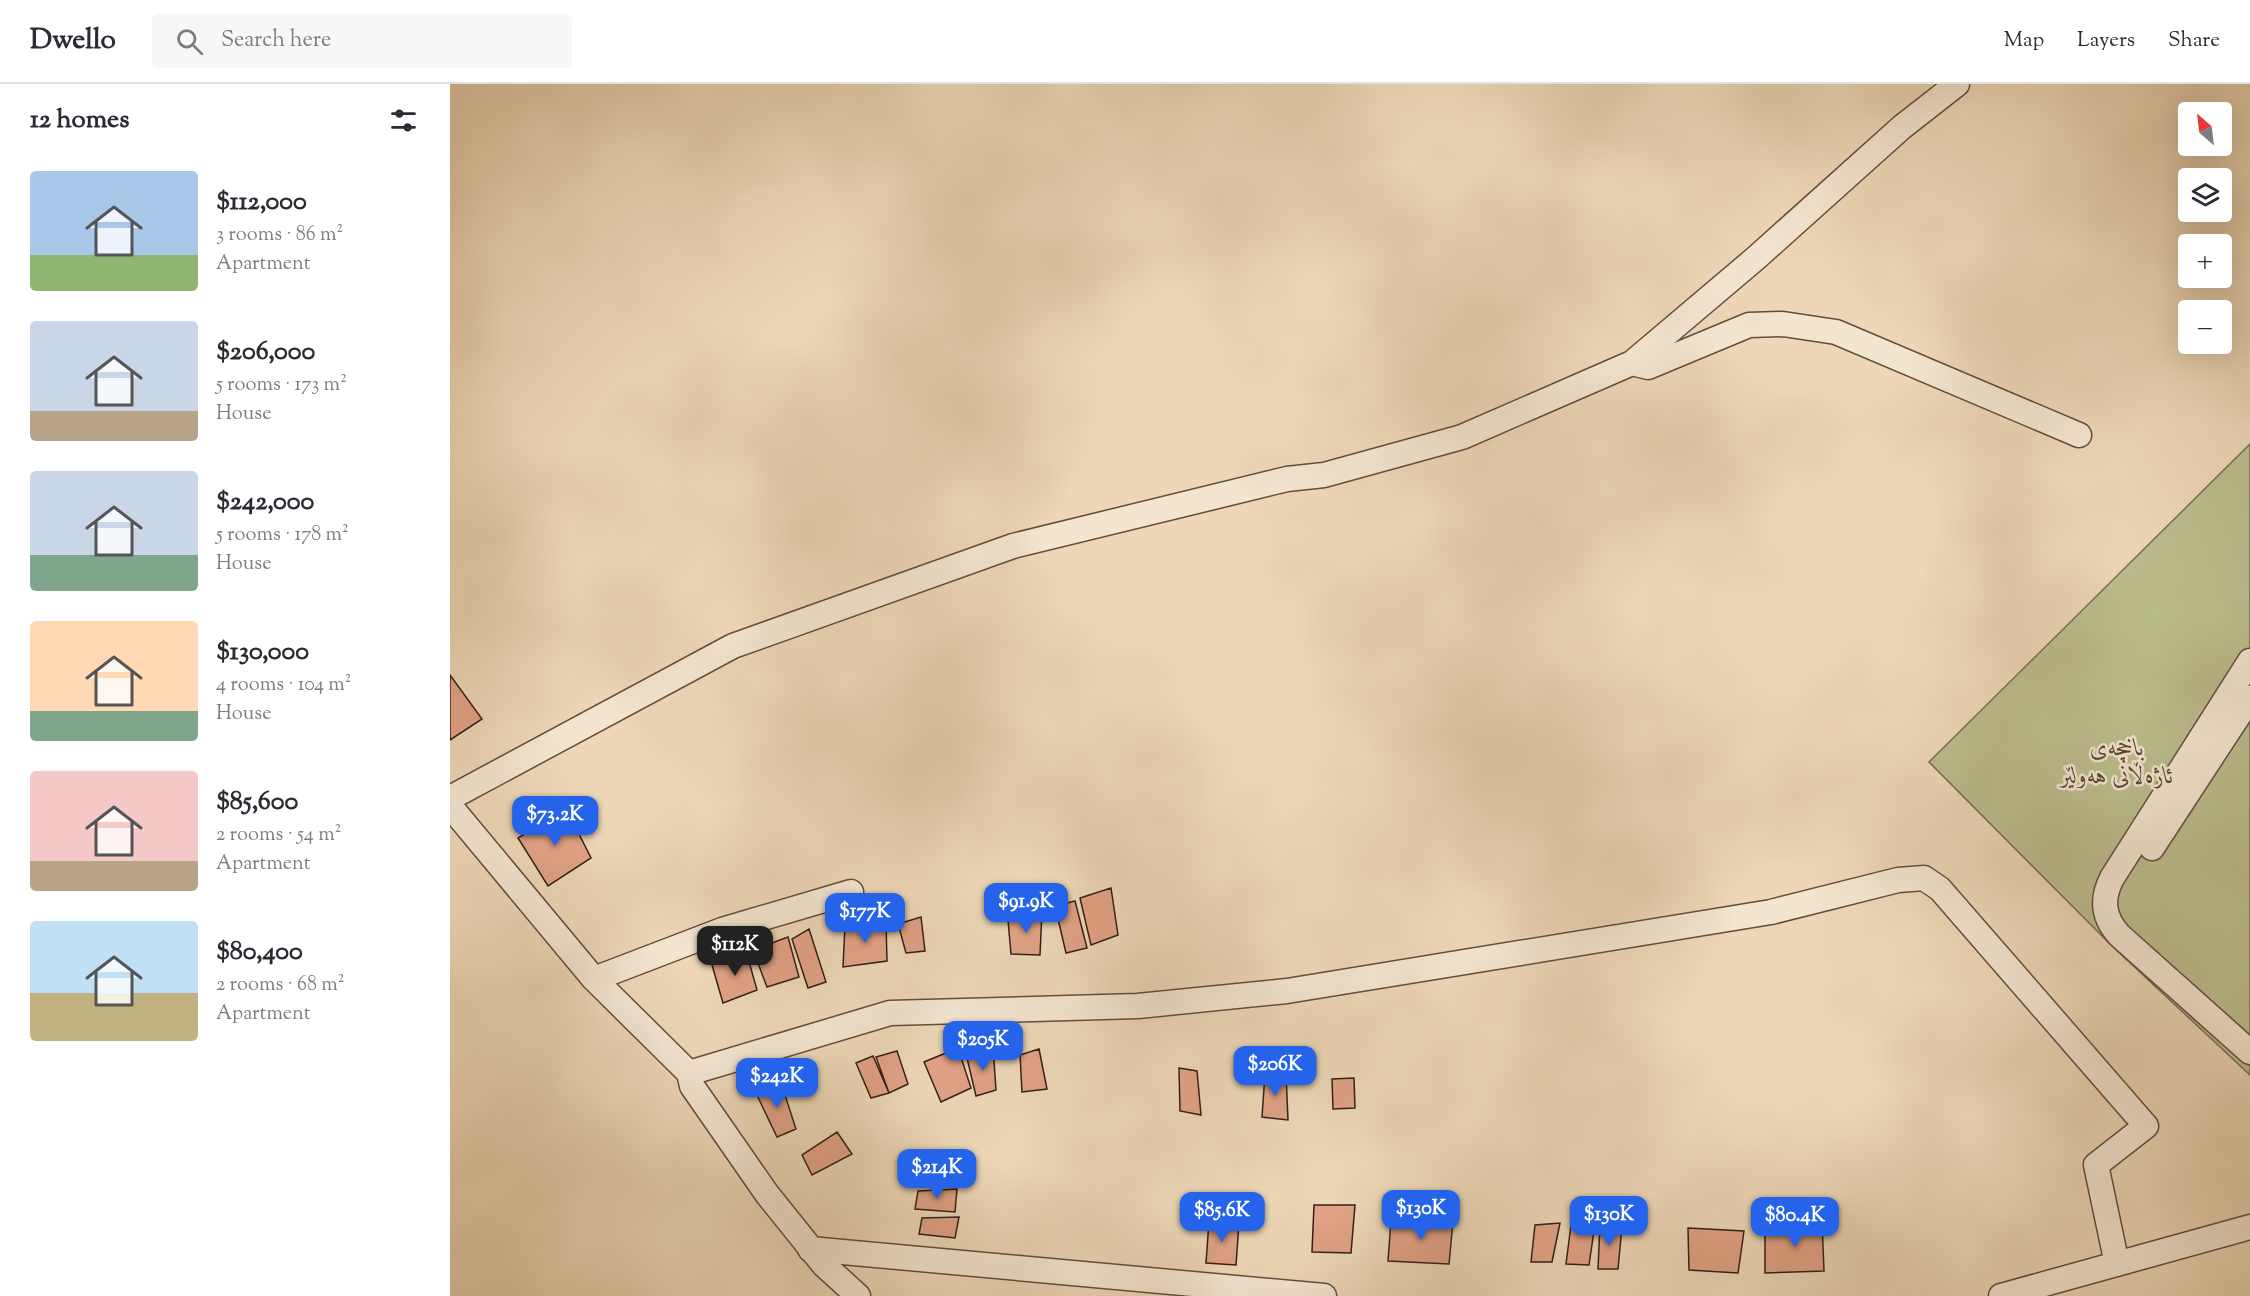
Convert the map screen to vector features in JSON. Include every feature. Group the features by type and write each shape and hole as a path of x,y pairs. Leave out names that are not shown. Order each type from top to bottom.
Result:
{"street":[{"path":"450,798 733,646 1013,546 1287,479 1324,475 1462,437 1632,363 1756,258 1902,127 1957,84"},
{"path":"1632,363 1648,368 1749,325 1783,324 1836,332 2079,435"},
{"path":"2250,661 2112,878 2104,899 2107,918 2119,935 2250,1052"},
{"path":"2152,848 2250,698"},
{"path":"450,806 594,979 689,1073 692,1086 767,1194 824,1265 858,1296"},
{"path":"689,1073 890,1013 1138,1006 1287,992 1771,912 1898,880 1924,878 1940,889 2146,1126 2096,1165 2117,1264"},
{"path":"594,979 722,930 851,892"},
{"path":"2001,1296 2250,1227"},
{"path":"810,1249 1324,1296"}],"green space":[{"name":"باخچەی ئاژەڵانی هەولێر","path":"2250,444 2250,1075 2112,946 1929,762"}],"building":[{"path":"450,675 482,719 450,740"},
{"path":"566,808 591,858 548,886 518,838"},
{"path":"1111,888 1118,935 1091,945 1080,898"},
{"path":"1075,901 1087,948 1066,953 1055,906"},
{"path":"1042,911 1040,955 1011,954 1008,920"},
{"path":"921,917 925,951 906,953 898,924"},
{"path":"886,921 887,961 843,967 845,925"},
{"path":"809,929 826,982 808,988 792,939"},
{"path":"788,937 799,977 767,987 753,950"},
{"path":"746,951 757,990 723,1003 712,965"},
{"path":"993,1047 996,1090 976,1096 967,1058"},
{"path":"958,1048 971,1088 941,1102 924,1062"},
{"path":"1039,1049 1047,1089 1022,1092 1020,1055"},
{"path":"897,1051 908,1084 889,1093 876,1057"},
{"path":"873,1056 889,1093 871,1098 856,1063"},
{"path":"1179,1068 1197,1071 1201,1115 1180,1111"},
{"path":"1265,1074 1286,1074 1288,1120 1262,1117"},
{"path":"1354,1078 1355,1108 1333,1109 1332,1079"},
{"path":"782,1086 796,1129 777,1137 754,1089"},
{"path":"837,1132 852,1154 812,1175 802,1155"},
{"path":"957,1189 955,1212 915,1209 918,1191"},
{"path":"1314,1205 1355,1205 1351,1253 1312,1252"},
{"path":"959,1217 955,1238 919,1234 922,1218"},
{"path":"1391,1220 1453,1221 1449,1264 1388,1261"},
{"path":"1209,1221 1239,1223 1236,1265 1206,1263"},
{"path":"1822,1221 1824,1271 1765,1273 1765,1228"},
{"path":"1560,1223 1552,1262 1531,1262 1535,1225"},
{"path":"1595,1224 1589,1265 1566,1264 1571,1225"},
{"path":"1600,1224 1622,1226 1618,1269 1598,1269"},
{"path":"1688,1228 1744,1231 1738,1273 1689,1270"}]}
